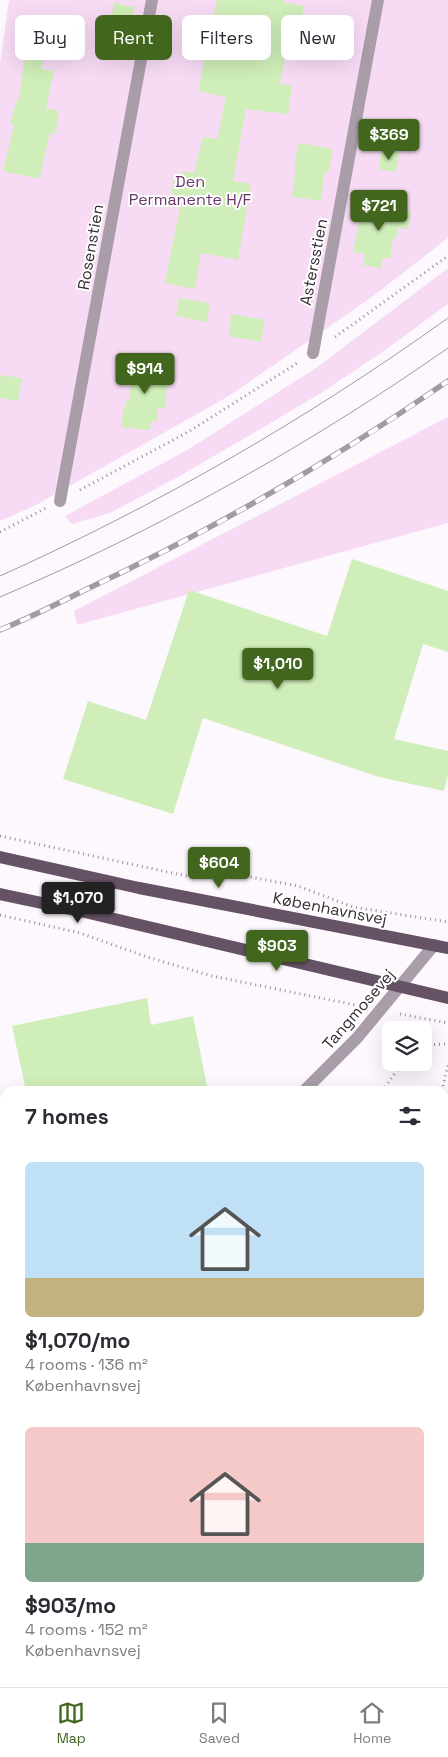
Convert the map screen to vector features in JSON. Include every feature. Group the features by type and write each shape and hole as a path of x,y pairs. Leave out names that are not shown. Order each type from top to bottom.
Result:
{"main road":[{"name":"Københavnsvej","path":"0,857 139,888 448,948"},
{"path":"0,894 90,913 448,998"}],"street":[{"name":"Rosenstien","path":"60,501 152,0"},
{"name":"Astersstien","path":"312,353 378,0"},
{"name":"Tangmosevej","path":"309,1086 357,1038 434,945"}],"path":[{"path":"0,532 188,432 312,353 448,256"},
{"path":"0,836 191,877 250,878 298,886 353,907 448,922"},
{"path":"0,915 80,933 146,957 212,976 448,1023"},
{"path":"432,1045 448,1044"},
{"path":"443,1086 448,1065"},
{"path":"386,1086 396,1071"}],"green space":[{"name":"Den Permanente H/F","path":"9,0 448,0 448,238 372,297 229,396 36,505 0,521 0,63"},
{"path":"448,268 448,304 384,351 321,393 178,477 110,513 72,524 65,516 189,449 316,368"},
{"path":"448,417 448,523 77,625 74,611"}],"building":[{"path":"217,0 284,0 283,2 304,6 302,15 281,15 281,60 285,60 280,84 292,86 288,114 246,109 233,181 251,184 238,260 201,253 195,289 165,283 182,197 171,194 175,175 181,177 183,171 194,173 203,137 217,139 226,97 198,91 204,60 271,60 271,15 214,15"},
{"path":"114,3 134,7 133,15 112,15"},
{"path":"25,60 43,60 41,69 54,71 46,108 59,111 55,134 50,133 39,179 3,171 14,125 10,125 16,102 18,103"},
{"path":"299,143 333,149 329,170 324,174 321,201 292,197 296,164 294,164"},
{"path":"381,150 399,152 396,172 379,169"},
{"path":"363,203 411,211 408,229 398,228 396,239 393,238 390,259 383,258 381,268 363,265 365,254 353,252"},
{"path":"179,298 210,303 207,322 176,316"},
{"path":"231,314 265,320 261,342 229,336"},
{"path":"133,359 160,362 159,374 168,375 165,409 158,408 157,421 151,421 150,430 121,427 124,407 126,407 126,401 129,401"},
{"path":"0,375 22,378 18,401 0,398"},
{"path":"352,559 448,591 448,652 423,644 394,739 448,751 448,775 444,791 379,777 203,718 173,814 63,779 88,701 146,720 189,590 327,636"},
{"path":"147,998 151,1025 193,1016 207,1086 25,1086 12,1026"}],"tram line":[{"path":"0,576 117,520 230,458 341,391 448,318"},
{"path":"0,597 117,544 230,484 341,419 448,348"}],"railway":[{"path":"0,630 133,567 226,519 360,439 448,381"}]}
